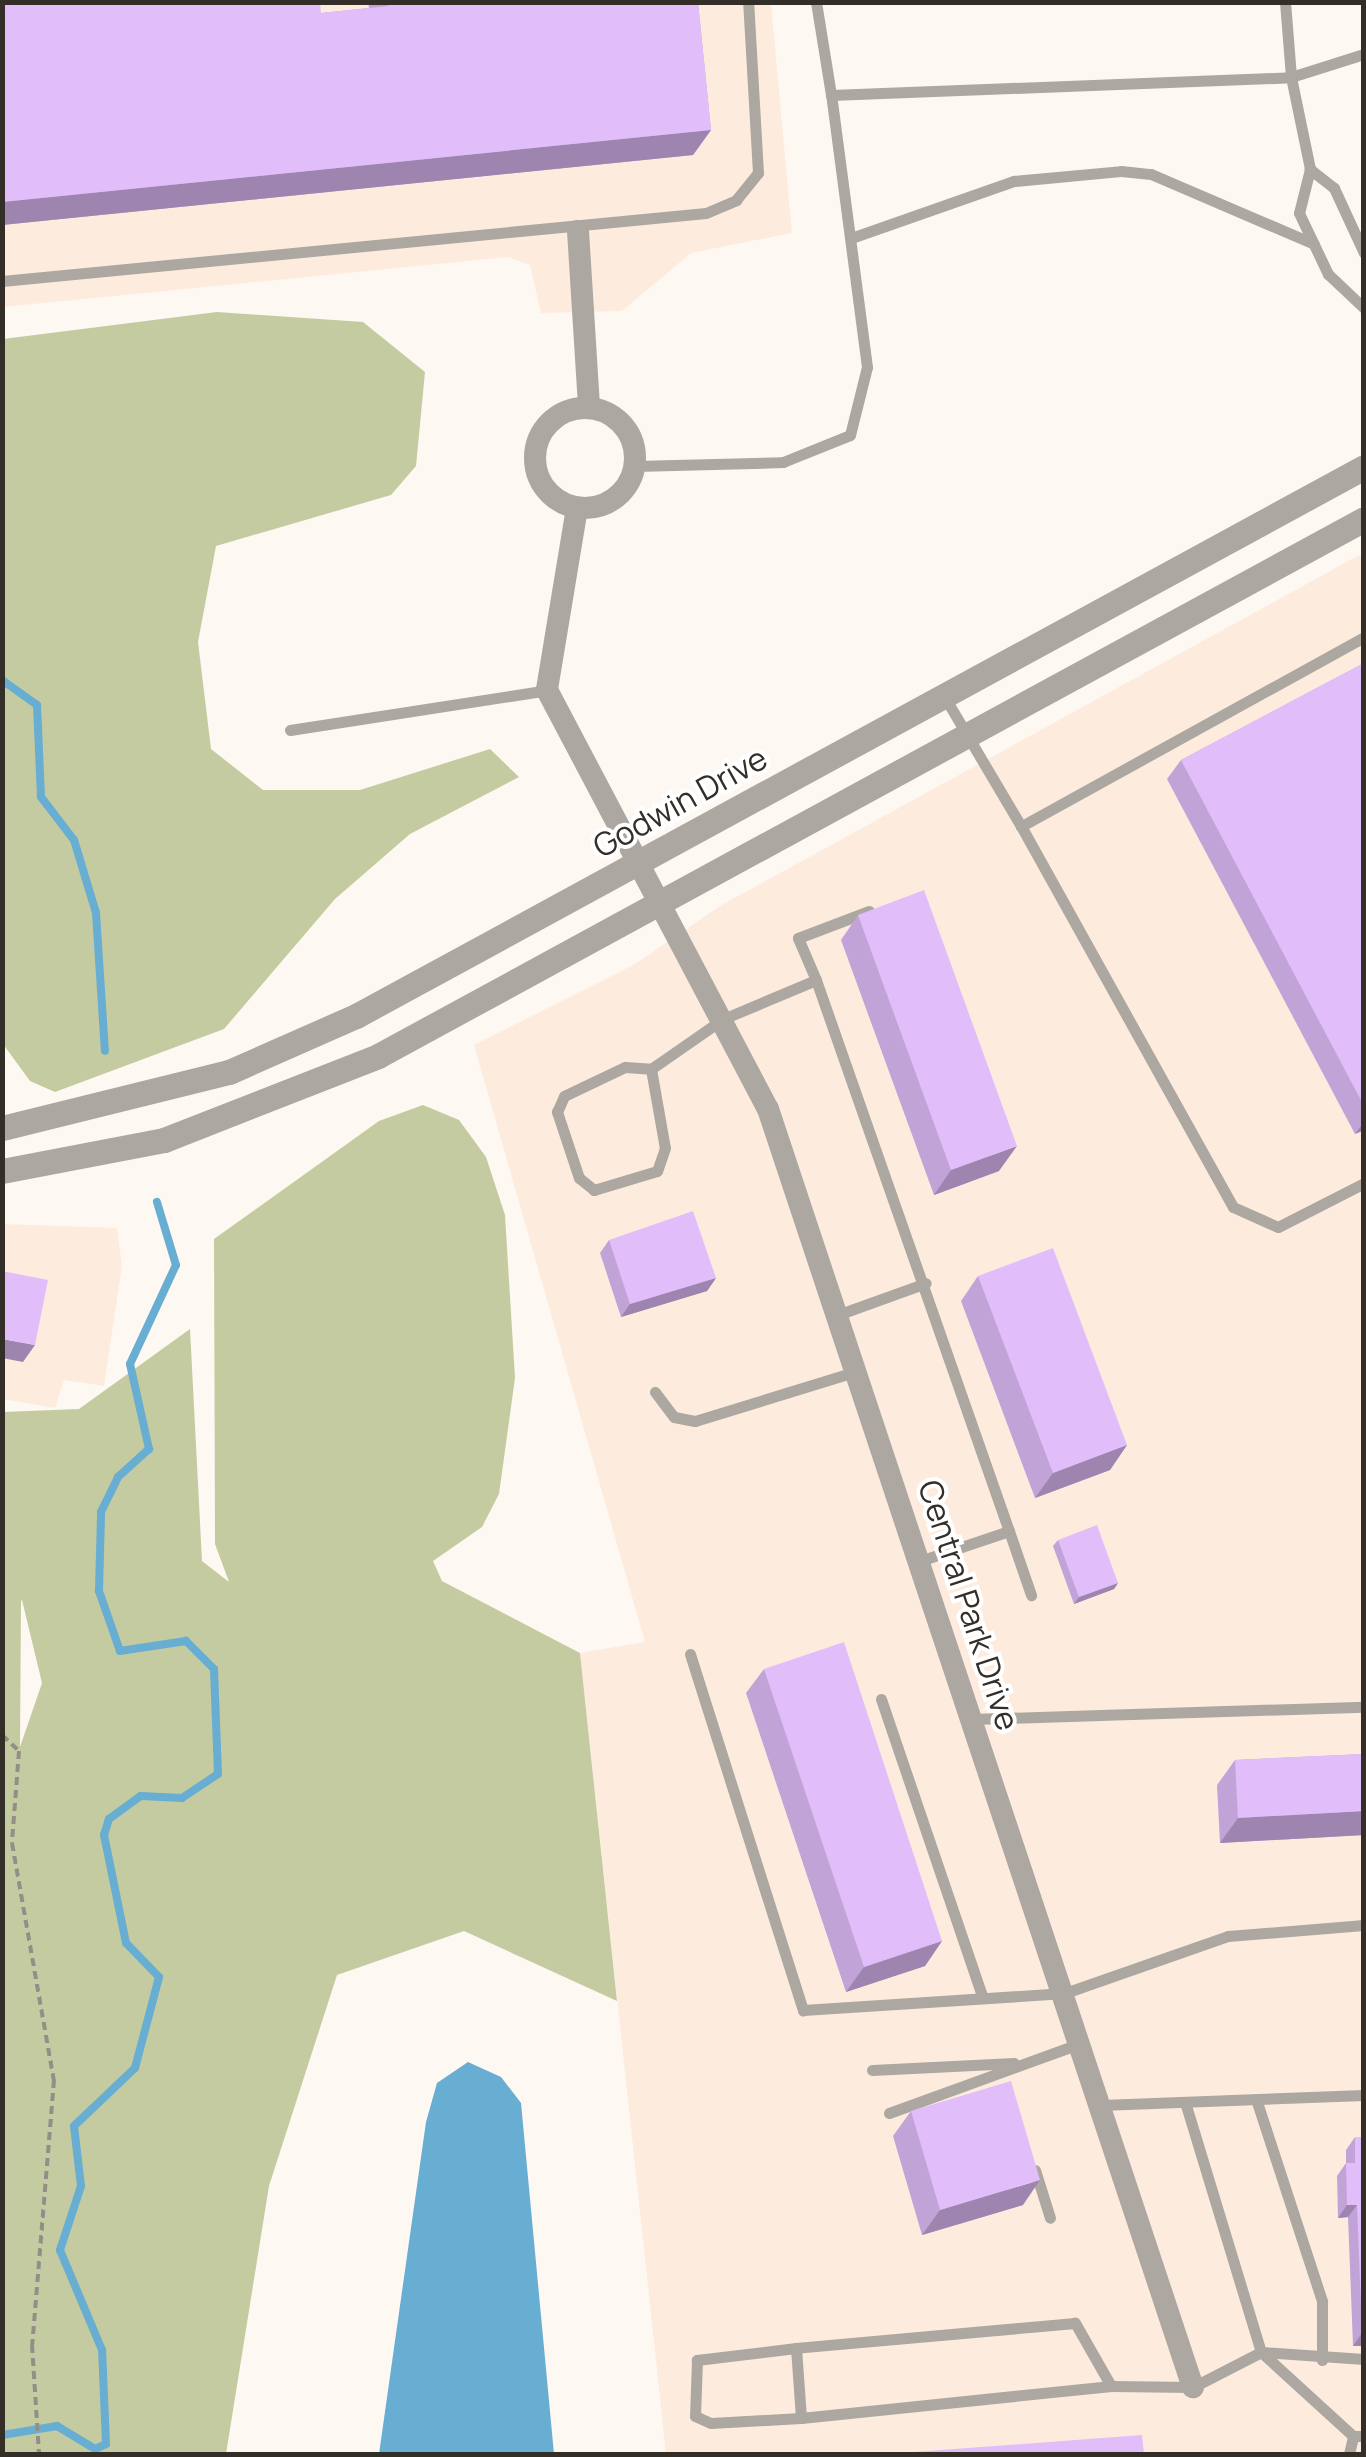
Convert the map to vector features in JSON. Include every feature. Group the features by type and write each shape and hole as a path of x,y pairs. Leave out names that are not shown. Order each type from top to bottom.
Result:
{"street":[{"path":"578,232 589,407"},
{"path":"589,407 620,421 634,466 620,494 577,508 538,478 536,444 556,416 589,407"},
{"name":"Godwin Drive","path":"2,1128 141,1100 279,1053 636,864 1364,467"},
{"path":"547,690 577,508"},
{"path":"2,1171 164,1140 309,1089 1364,519"},
{"name":"Central Park Drive","path":"547,690 768,1109 840,1314 1193,2387"}],"lane":[{"path":"2,282 578,232 706,213 736,200 758,173 748,2"},
{"path":"634,466 783,462 850,436 866,368 854,237 816,2"},
{"path":"1286,2 1291,78 1310,170 1299,213 1314,244 1364,308"},
{"path":"831,96 1291,78 1364,54"},
{"path":"1310,170 1334,188 1364,253"},
{"path":"854,237 1014,181 1121,171 1151,174 1314,244"},
{"path":"1020,826 1364,637"},
{"path":"290,730 547,690"},
{"path":"944,696 1232,1207 1278,1227 1364,1183"},
{"path":"884,905 798,938 926,1282 1032,1595"},
{"path":"651,1070 665,1148 656,1170 594,1190 579,1178 556,1112 564,1096 625,1067 651,1070 722,1019 816,980"},
{"path":"840,1314 926,1282"},
{"path":"656,1392 674,1417 694,1422 858,1371"},
{"path":"920,1561 1009,1531"},
{"path":"690,1654 803,2010 1065,1993 1228,1936 1364,1926"},
{"path":"881,1698 983,1998"},
{"path":"972,1719 1364,1706"},
{"path":"889,2113 1081,2043"},
{"path":"872,2070 1029,2062"},
{"path":"1003,2071 1009,2090"},
{"path":"1101,2105 1364,2095"},
{"path":"1256,2099 1322,2301 1322,2360"},
{"path":"1185,2102 1261,2352 1358,2436 1349,2454"},
{"path":"1026,2144 1050,2218"},
{"path":"1111,2386 1075,2323 697,2360 694,2400 696,2416 711,2424 1111,2386 1193,2387 1261,2352 1322,2360 1364,2359"},
{"path":"796,2348 801,2418"}],"path":[{"path":"2,1735 19,1752 12,1842 54,2080 32,2418 39,2454"}],"shaded area":[{"path":"3,3 771,3 792,233 691,253 622,311 541,313 530,265 508,257 3,307"},
{"path":"1363,553 1363,2454 666,2454 580,1653 645,1642 474,1045 635,964 720,906"},
{"path":"2,1224 117,1228 122,1266 104,1386 64,1380 55,1408 3,1399"}],"green space":[{"path":"217,312 363,322 425,372 416,466 391,495 216,546 198,642 211,749 263,790 360,790 490,749 519,777 410,834 335,899 224,1029 55,1092 30,1081 3,1044 3,339"},
{"path":"423,1105 459,1120 486,1157 505,1215 515,1378 499,1494 482,1527 433,1561 442,1581 580,1653 617,2001 464,1931 337,1975 269,2186 226,2454 3,2454 3,1412 79,1409 190,1329 202,1561 229,1582 215,1544 214,1239 379,1121","holes":["22,1600 42,1683 20,1747"]}],"water":[{"path":"468,2062 501,2077 521,2103 554,2454 379,2454 426,2122 437,2083"}],"building":[{"path":"2,2 320,2 321,13 388,6 388,2 698,2 711,130 2,202"},
{"path":"1364,663 1364,1106 1181,760"},
{"path":"924,890 1017,1146 951,1170 858,915"},
{"path":"693,1211 716,1278 630,1304 609,1240"},
{"path":"1053,1248 1127,1445 1053,1473 978,1276"},
{"path":"2,1271 48,1280 35,1345 2,1339"},
{"path":"1097,1525 1118,1583 1079,1597 1058,1540"},
{"path":"844,1642 942,1941 864,1967 764,1669"},
{"path":"1364,1754 1364,1811 1238,1818 1235,1760"},
{"path":"1011,2081 1040,2180 940,2210 911,2111"},
{"path":"1355,2137 1364,2137 1364,2333 1357,2205 1347,2205 1346,2163 1355,2163"},
{"path":"1142,2435 1144,2454 887,2454"}],"waterway":[{"path":"2,680 37,705 41,797 74,840 96,913 105,1051"},
{"path":"2,2435 57,2426 95,2449 106,2444 102,2350 60,2250 81,2186 74,2126 135,2068 159,1977 126,1943 104,1835 109,1819 141,1796 182,1798 218,1774 214,1669 186,1641 120,1651 99,1591 101,1512 118,1477 149,1449 130,1364 176,1265 157,1202"}]}
